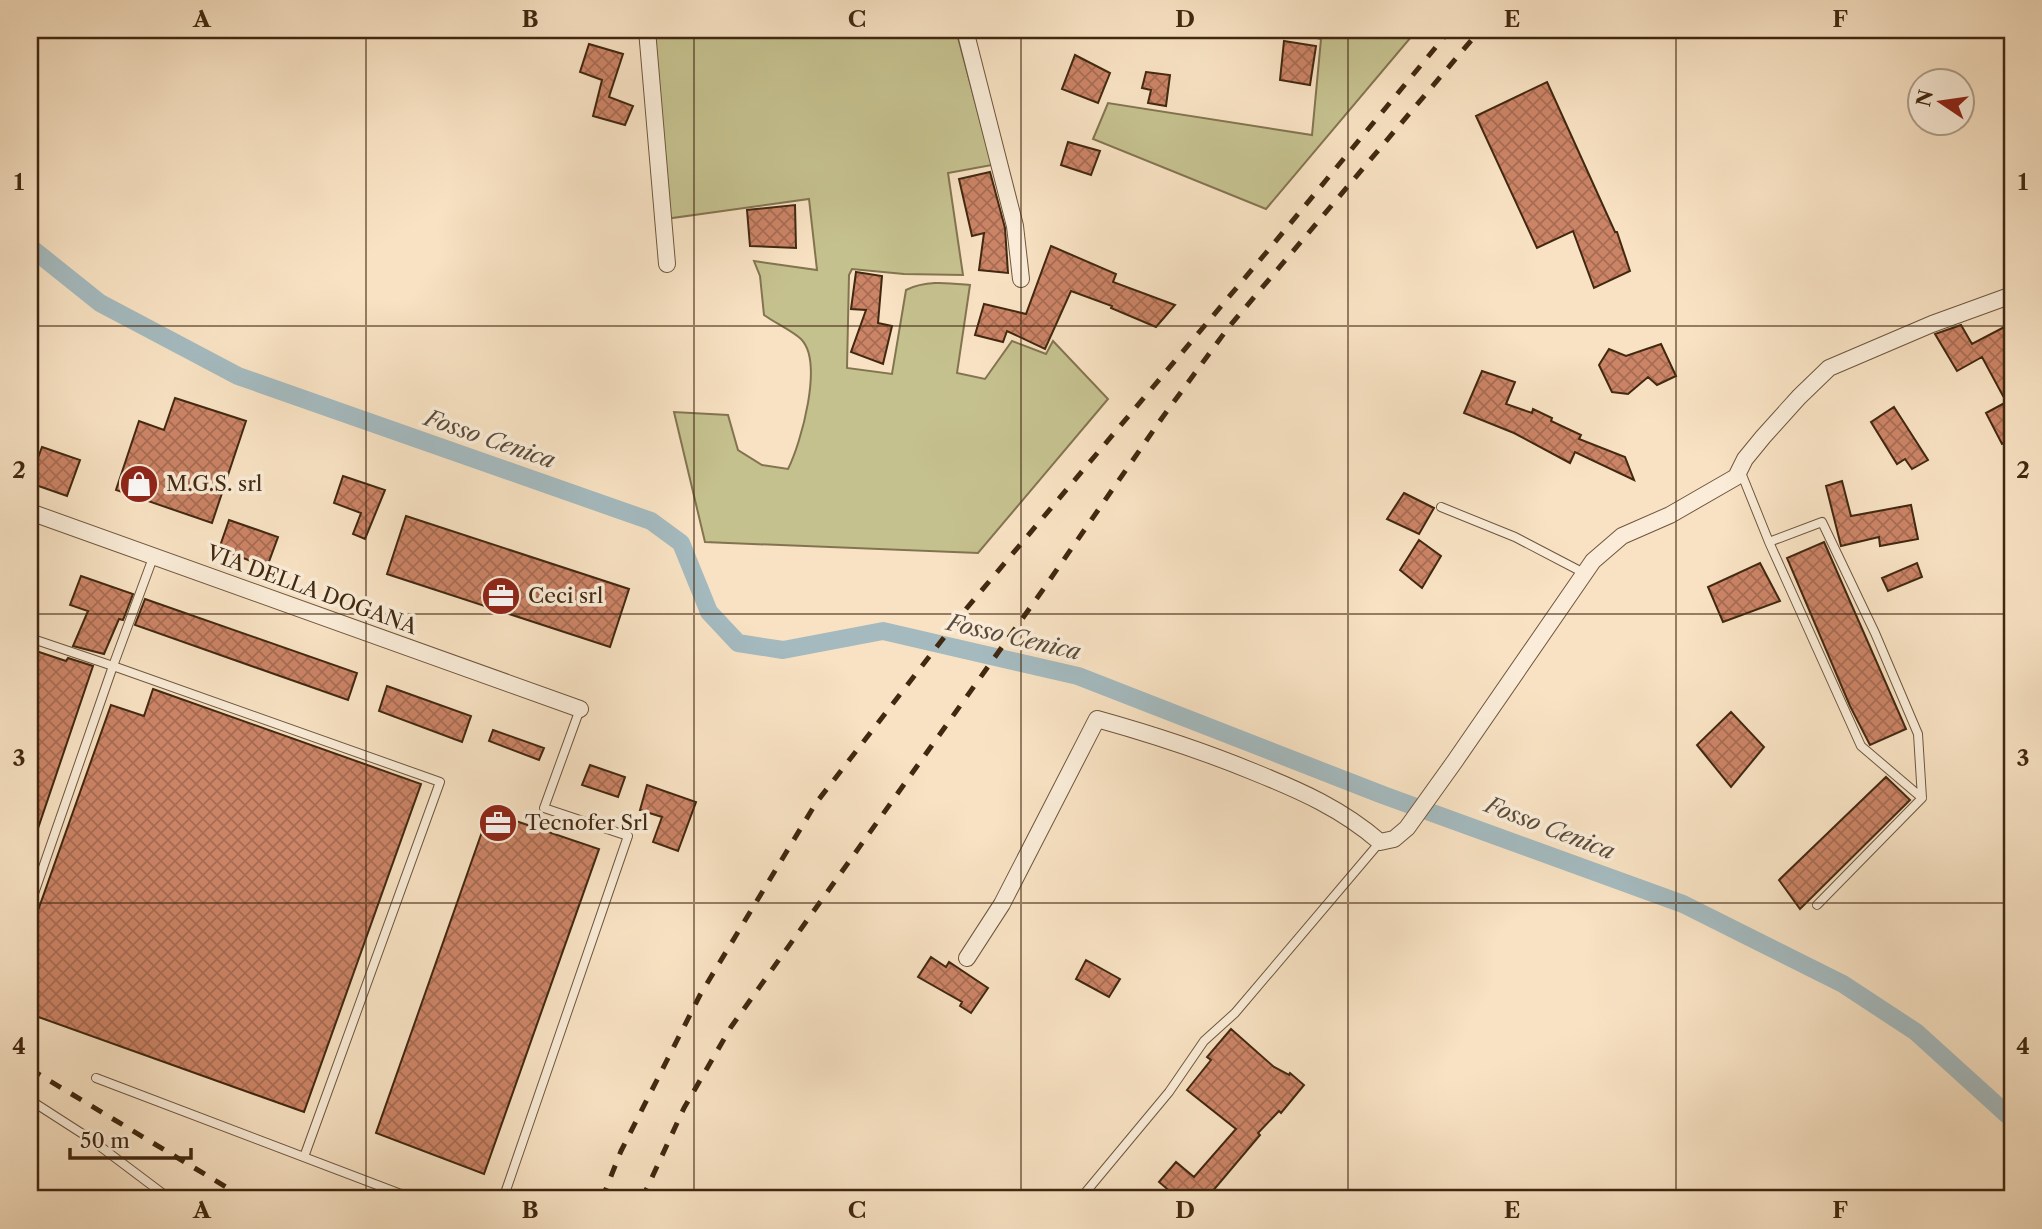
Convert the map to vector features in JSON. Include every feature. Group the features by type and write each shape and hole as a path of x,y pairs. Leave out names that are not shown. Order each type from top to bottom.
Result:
{"street":[{"path":"647,30 667,264"},
{"path":"965,30 1015,226 1021,279"},
{"path":"967,958 1002,904 1097,719 1211,755 1301,791 1353,819 1380,842 1394,839 1407,828 1440,782 1592,561 1622,536 1681,509 1736,477 1745,459 1763,437 1829,368 1932,324 2012,295"},
{"name":"VIA DELLA DOGANA","path":"30,512 580,709"}],"lane":[{"path":"1740,470 1769,542 1861,746 1922,798"},
{"path":"1441,507 1515,537 1584,573"},
{"path":"1769,542 1822,522 1875,633 1917,734 1922,798 1817,905"},
{"path":"30,905 154,555"},
{"path":"30,638 440,782 304,1157"},
{"path":"503,1199 628,836 544,808 580,709"},
{"path":"1080,1199 1169,1092 1204,1041 1235,1013 1380,842"},
{"path":"96,1078 414,1199"},
{"path":"30,1100 89,1138 170,1199"}],"shaded area":[{"path":"652,30 956,30 992,165 948,173 963,275 904,274 852,269 849,275 847,368 892,374 906,290 929,283 970,285 957,373 985,379 1012,341 1046,354 1053,341 1108,399 978,553 705,542 674,412 728,415 738,450 762,465 788,469 799,441 808,403 808,350 801,339 764,315 760,276 754,261 817,270 809,199 665,219"},
{"path":"1281,30 1417,30 1266,209 1093,139 1108,103 1312,135 1321,39"}],"building":[{"path":"1284,41 1316,46 1310,85 1280,80"},
{"path":"589,44 623,54 609,97 633,106 625,125 593,116 602,80 580,72"},
{"path":"1075,55 1110,73 1098,103 1062,89"},
{"path":"1146,72 1170,75 1166,106 1148,103 1151,90 1142,88"},
{"path":"1547,82 1617,232 1630,271 1594,288 1573,231 1537,248 1476,116"},
{"path":"1068,142 1100,151 1091,175 1061,165"},
{"path":"990,172 1005,228 1008,273 979,270 984,233 972,236 959,179"},
{"path":"795,205 796,248 750,246 747,210"},
{"path":"1051,246 1116,274 1113,282 1175,305 1156,327 1111,308 1112,306 1071,291 1045,349 1007,331 1003,342 975,335 984,304 1026,314"},
{"path":"856,272 882,276 878,323 892,326 883,364 851,352 866,310 851,309"},
{"path":"2012,323 2012,391 2003,396 1982,357 1957,371 1935,334 1961,325 1972,344"},
{"path":"1661,344 1676,376 1657,385 1648,377 1628,394 1612,392 1599,365 1609,349 1626,356"},
{"path":"1482,371 1515,382 1506,404 1532,413 1533,409 1581,435 1579,439 1625,457 1634,480 1575,452 1570,463 1514,433 1464,413"},
{"path":"175,398 246,421 212,523 116,490 139,421 164,430"},
{"path":"2012,399 2012,439 2002,444 1986,413"},
{"path":"1894,407 1928,460 1912,469 1905,459 1897,464 1871,422"},
{"path":"42,447 80,460 67,496 30,483 30,461 36,463"},
{"path":"343,476 385,490 365,539 353,534 361,513 334,503"},
{"path":"1842,481 1851,516 1911,505 1918,539 1880,546 1879,537 1841,546 1826,486"},
{"path":"1404,493 1434,508 1419,534 1387,519"},
{"path":"406,516 629,589 610,647 387,574"},
{"path":"229,520 278,537 267,567 219,549"},
{"path":"1419,540 1441,556 1422,588 1400,570"},
{"path":"1824,542 1906,729 1870,745 1850,706 1787,558"},
{"path":"1760,563 1780,601 1723,622 1708,587"},
{"path":"1917,563 1922,577 1888,591 1882,578"},
{"path":"81,576 133,594 123,620 119,619 104,654 73,646 88,611 70,605"},
{"path":"145,599 357,673 348,700 135,625"},
{"path":"30,649 66,661 68,658 93,666 32,846 30,845"},
{"path":"387,686 471,716 462,742 379,711"},
{"path":"153,689 421,784 304,1112 30,1014 30,933 111,705 144,716"},
{"path":"1731,712 1764,747 1731,787 1697,745"},
{"path":"493,730 544,748 539,760 489,741"},
{"path":"590,765 625,777 618,797 582,785"},
{"path":"1886,777 1910,800 1800,909 1779,880"},
{"path":"647,785 696,802 678,851 653,842 662,817 640,810"},
{"path":"489,812 599,849 484,1174 376,1133"},
{"path":"931,957 946,967 949,962 988,988 971,1013 960,1006 962,1002 918,977"},
{"path":"1086,960 1120,979 1109,997 1076,979"},
{"path":"1231,1029 1274,1067 1289,1075 1290,1073 1304,1085 1281,1113 1279,1111 1258,1133 1260,1135 1206,1199 1179,1199 1159,1182 1176,1162 1194,1177 1236,1129 1187,1090 1211,1060 1207,1057"}],"waterway":[{"name":"Fosso Cenica","path":"30,247 100,303 238,376 651,521 681,543 709,612 738,643 783,650 883,631 1078,676 1383,795 1683,904 1843,984 1916,1032 2012,1119"}],"railway":[{"path":"602,1199 621,1151 700,995 816,803 966,609 1450,30"},
{"path":"642,1199 684,1108 731,1027 1162,418 1228,328 1480,30"},
{"path":"30,1069 246,1199"}],"place":[{"name":"M.G.S. srl","path":"139,484"},
{"name":"Ceci srl","path":"501,596"},
{"name":"Tecnofer Srl","path":"498,823"}]}
